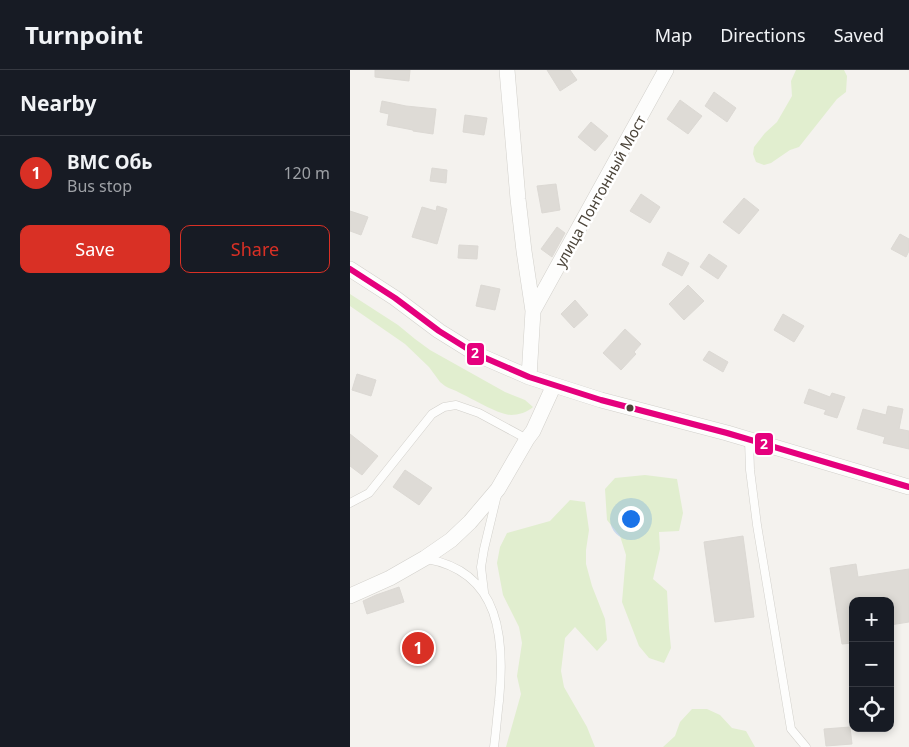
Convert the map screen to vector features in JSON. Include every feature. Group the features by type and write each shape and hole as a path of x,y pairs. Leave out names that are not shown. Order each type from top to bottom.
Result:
{"street":[{"name":"улица Понтонный Мост","path":"507,70 518,199 533,311 529,376"},
{"name":"улица Понтонный Мост","path":"533,311 666,70"},
{"path":"350,269 439,331 476,354 529,376 601,400 749,440 909,487"},
{"path":"350,596 390,578 425,558 451,540 470,522 498,488 533,431 554,385"}],"lane":[{"path":"350,503 369,493 432,414 444,407 456,405 479,413 527,439"},
{"path":"749,440 750,470 757,525 791,729 806,747"},
{"path":"484,592 481,568 498,488"},
{"path":"425,558 450,564 460,570 479,586 489,602 498,627 500,644 500,684 494,747"}],"green space":[{"path":"796,70 844,70 847,76 846,92 837,99 799,147 790,150 771,163 764,165 756,162 753,154 754,147 777,122 792,96 791,81"},
{"path":"350,294 398,325 430,350 505,392 525,400 533,407 520,414 505,414 445,386 429,367 405,344 350,306"},
{"path":"645,475 677,479 683,513 679,531 659,532 660,549 653,579 667,591 671,648 664,663 649,658 639,646 622,602 626,555 620,536 607,520 605,489 615,478"},
{"path":"570,500 585,502 589,530 586,564 592,586 605,619 607,640 597,651 575,627 565,638 561,671 564,687 587,727 595,747 506,747 521,694 517,676 522,643 519,627 503,595 497,563 500,547 507,533 550,521"},
{"path":"692,709 707,709 720,715 732,728 746,731 755,747 663,747 675,736 680,722"}],"building":[{"path":"375,70 410,70 409,81 375,77"},
{"path":"547,70 570,70 577,80 560,91"},
{"path":"714,92 736,108 727,122 705,106"},
{"path":"680,100 702,116 688,134 667,119"},
{"path":"382,101 436,109 433,134 387,125 389,114 380,112"},
{"path":"465,115 487,118 484,135 463,132"},
{"path":"591,122 608,136 595,151 578,137"},
{"path":"432,168 447,170 446,183 430,181"},
{"path":"556,184 560,210 542,213 537,186"},
{"path":"641,194 660,207 650,223 630,211"},
{"path":"744,198 759,210 739,234 723,222"},
{"path":"437,206 447,209 437,244 412,237 422,207 436,211"},
{"path":"350,211 368,217 361,235 350,231"},
{"path":"557,227 565,233 552,257 541,249"},
{"path":"900,234 909,239 909,251 906,257 891,249"},
{"path":"459,245 478,246 477,259 458,258"},
{"path":"668,252 689,263 682,276 662,265"},
{"path":"709,254 727,266 718,279 700,267"},
{"path":"481,285 500,289 495,310 476,306"},
{"path":"688,285 704,301 684,320 669,304"},
{"path":"575,300 588,315 574,328 561,314"},
{"path":"783,314 804,326 794,342 774,330"},
{"path":"625,329 641,344 634,352 636,354 621,370 603,353"},
{"path":"709,351 728,362 723,372 703,360"},
{"path":"357,374 376,380 371,396 352,390"},
{"path":"809,389 830,397 832,393 845,397 837,418 824,414 826,410 804,403"},
{"path":"888,406 903,409 899,429 909,431 909,449 883,443 885,437 857,429 863,409 886,415"},
{"path":"350,434 378,456 362,475 350,466"},
{"path":"405,470 432,488 419,505 393,487"},
{"path":"743,536 754,617 715,622 704,542"},
{"path":"856,564 858,577 909,569 909,622 894,624 894,597 849,597 849,643 842,644 830,568"},
{"path":"399,587 404,602 367,614 363,601"},
{"path":"849,727 852,744 826,746 824,729"}],"transit line":[{"name":"2","path":"350,269 395,298 439,331 476,354 529,377 601,400 727,433 909,487"}],"place":[{"name":"ВМС Обь","path":"418,648"}]}
